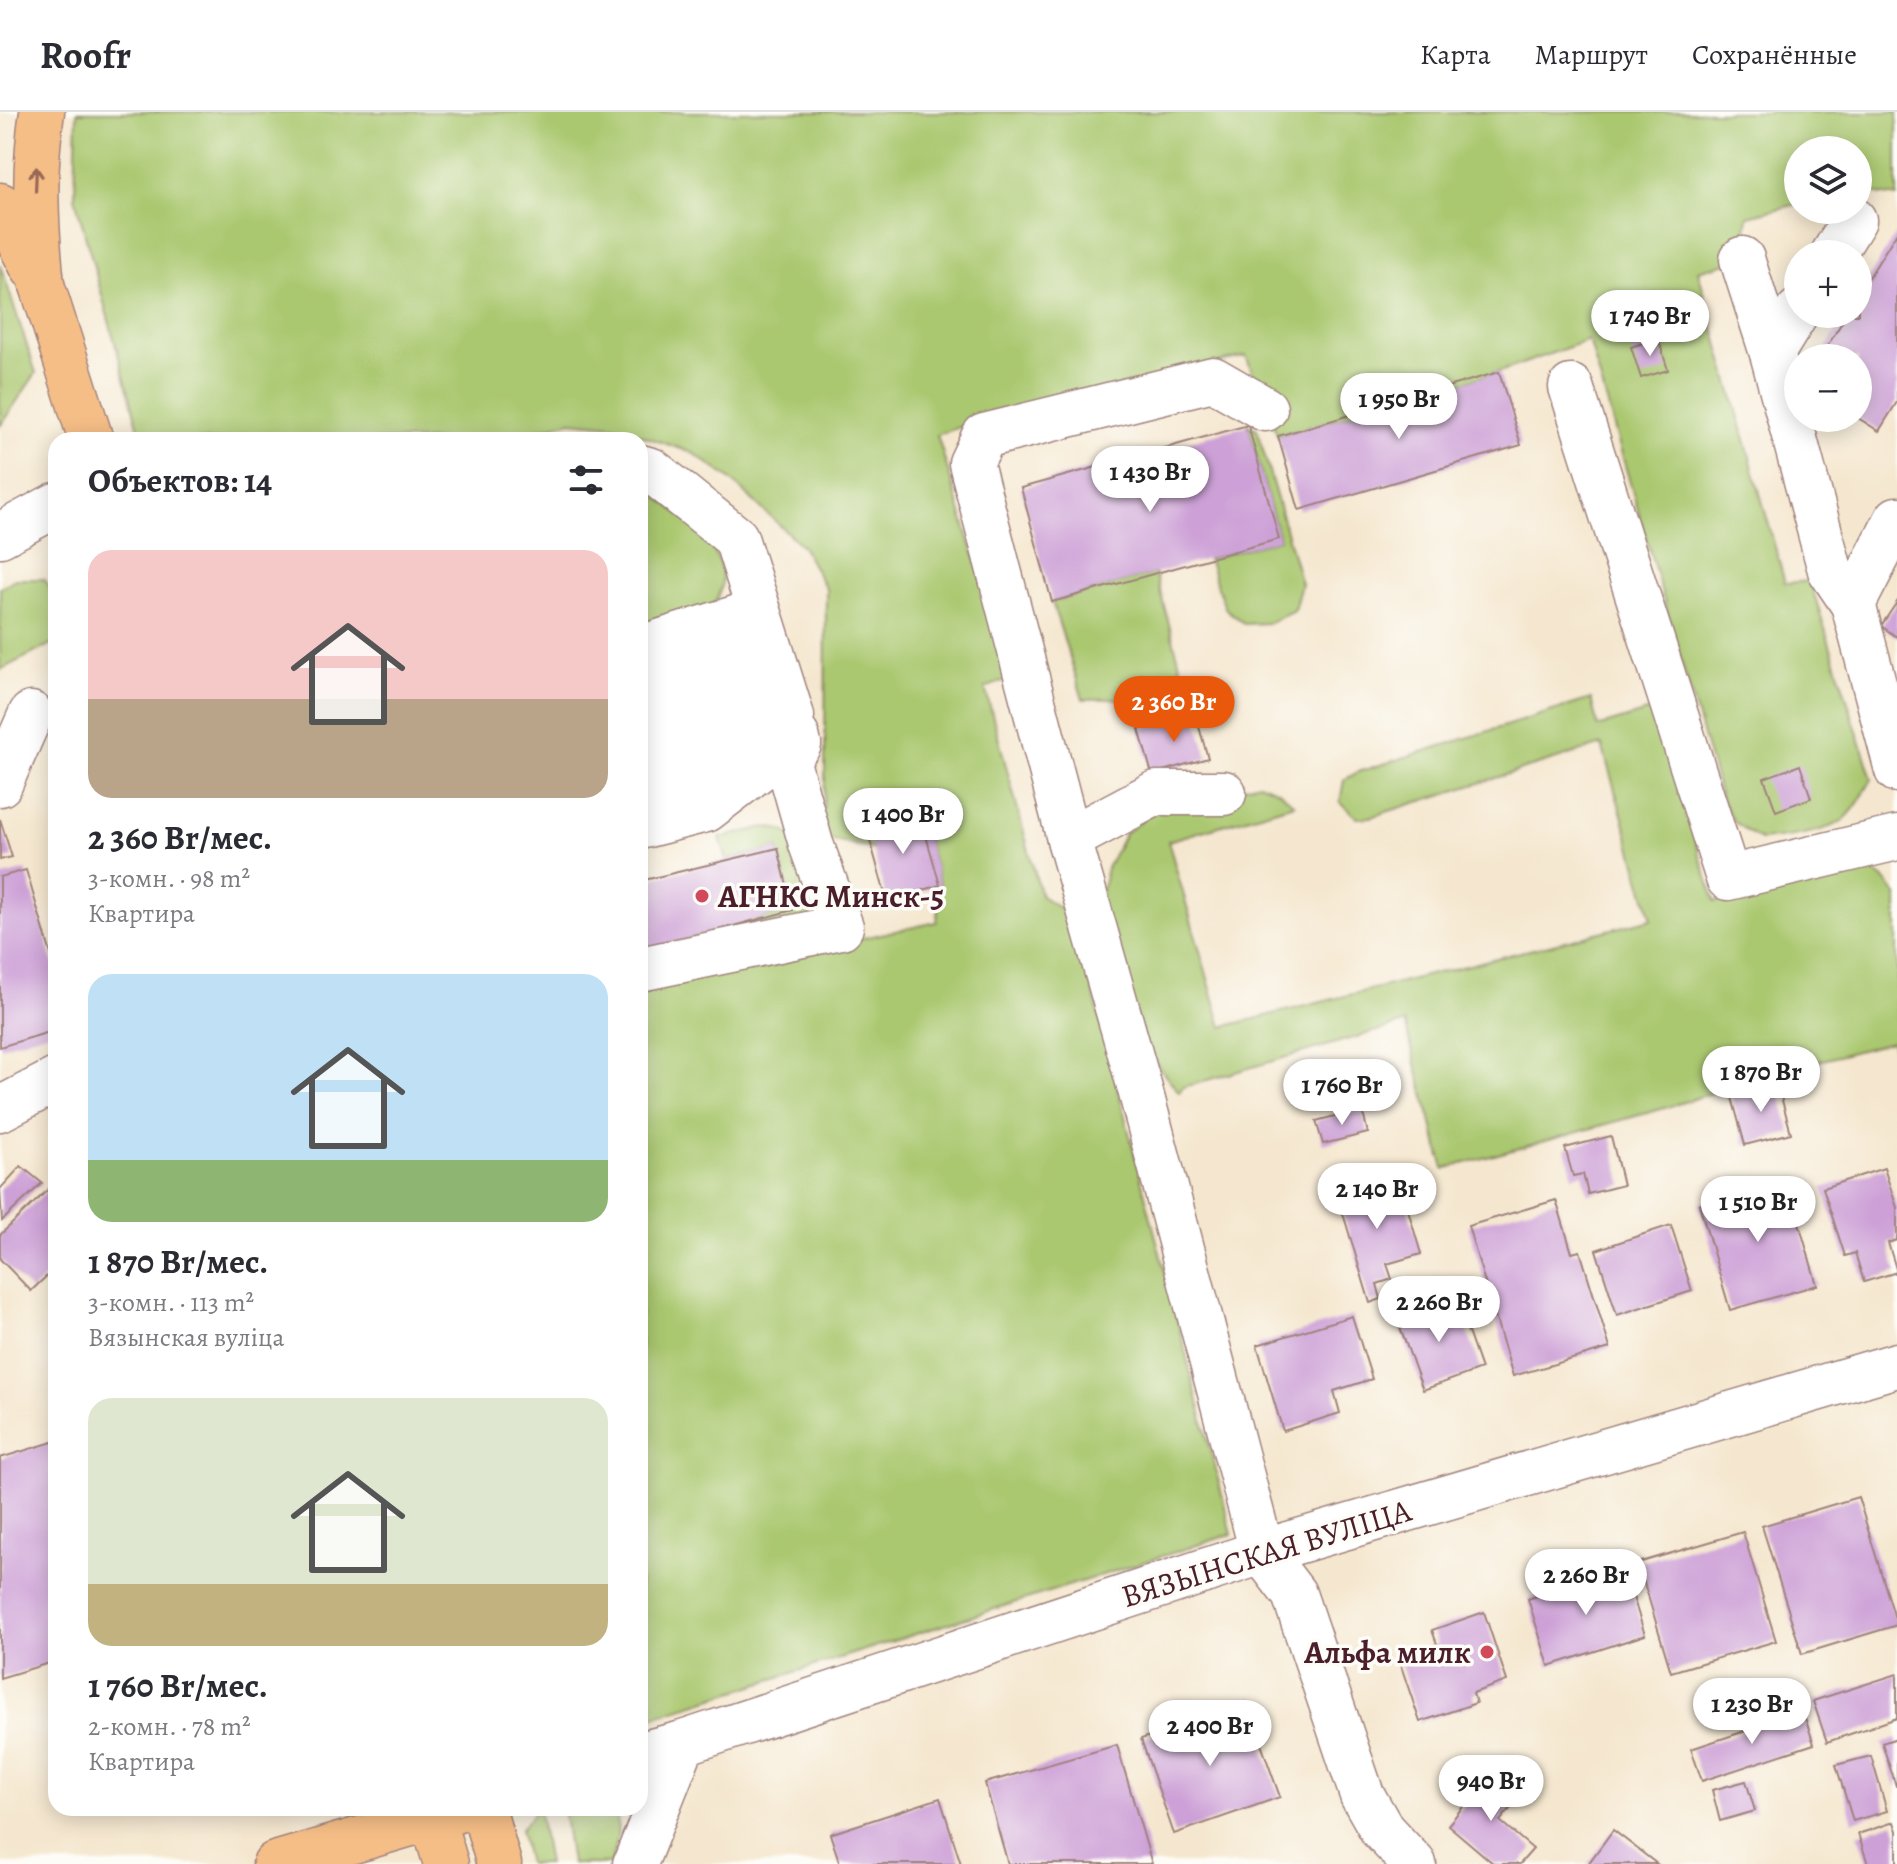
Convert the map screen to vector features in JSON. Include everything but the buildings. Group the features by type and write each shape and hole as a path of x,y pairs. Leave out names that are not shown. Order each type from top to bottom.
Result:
{"main road":[{"path":"42,112 37,145 35,212 42,285"},
{"path":"0,205 42,285 88,432"},
{"path":"275,1864 426,1816"},
{"path":"442,1816 446,1864"},
{"path":"485,1816 499,1864"}],"street":[{"path":"1742,259 1772,353 1830,570 1853,604 1897,770"},
{"path":"1772,353 1787,328"},
{"path":"1265,409 1213,379 984,436 971,463 1262,1552 1294,1594 1362,1795 1382,1830 1414,1864"},
{"path":"1571,387 1728,878 1897,838"},
{"path":"648,469 736,538 799,744 706,810 648,825"},
{"path":"0,535 48,509"},
{"path":"1853,604 1897,519"},
{"path":"648,649 775,663"},
{"path":"648,682 775,663"},
{"path":"648,716 775,663"},
{"path":"648,748 775,663"},
{"path":"0,784 29,717"},
{"path":"648,789 776,761"},
{"path":"648,967 841,927 776,761"},
{"path":"1069,839 1156,793 1224,793"},
{"path":"0,1109 48,1084"},
{"name":"ВЯЗЫНСКАЯ ВУЛІЦА","path":"648,1752 1262,1552 1897,1365"},
{"path":"635,1864 683,1743"}],"green space":[{"path":"77,112 1897,112 1897,197 1872,193 1872,136 1784,136 1784,207 1748,216 1742,259 1698,271 1785,583 1810,581 1872,779 1847,817 1825,829 1760,840 1733,821 1721,799 1589,340 1499,372 1278,436 1246,356 982,419 937,435 1012,678 985,688 1041,896 1074,918 1232,1534 648,1718 648,984 937,922 940,885 919,812 873,849 821,838 825,781 826,589 802,546 730,479 693,453 648,437 648,432 571,421 530,432 140,432 75,198"},
{"path":"0,264 36,373 0,426"},
{"path":"1248,425 1257,429 1301,584 1294,610 1269,623 1244,624 1225,608 1208,559 1279,539"},
{"path":"648,490 693,526 714,552 722,582 709,611 648,630"},
{"path":"1155,573 1181,668 1176,698 1083,699 1052,602"},
{"path":"15,579 44,579 48,585 48,646 0,670 0,588"},
{"path":"1591,699 1598,727 1653,710 1715,902 1856,859 1885,880 1897,895 1897,1060 1891,1042 1444,1169 1405,1023 1183,1087 1179,1092 1148,1053 1099,902 1107,868 1125,833 1161,807 1259,783 1279,791 1294,804 1168,841 1222,1027 1652,919 1602,745 1370,817 1357,818 1340,802 1344,780 1358,772"},
{"path":"766,827 782,830 793,837 813,910 805,924 648,950 793,910 778,848 727,860 720,838"},
{"path":"531,1816 539,1816 548,1864 528,1864 520,1830"},
{"path":"564,1816 616,1816 618,1836 611,1864 571,1864"}],"place":[{"name":"АГНКС Минск-5","path":"702,896"},
{"name":"Альфа милк","path":"1487,1652"}]}
